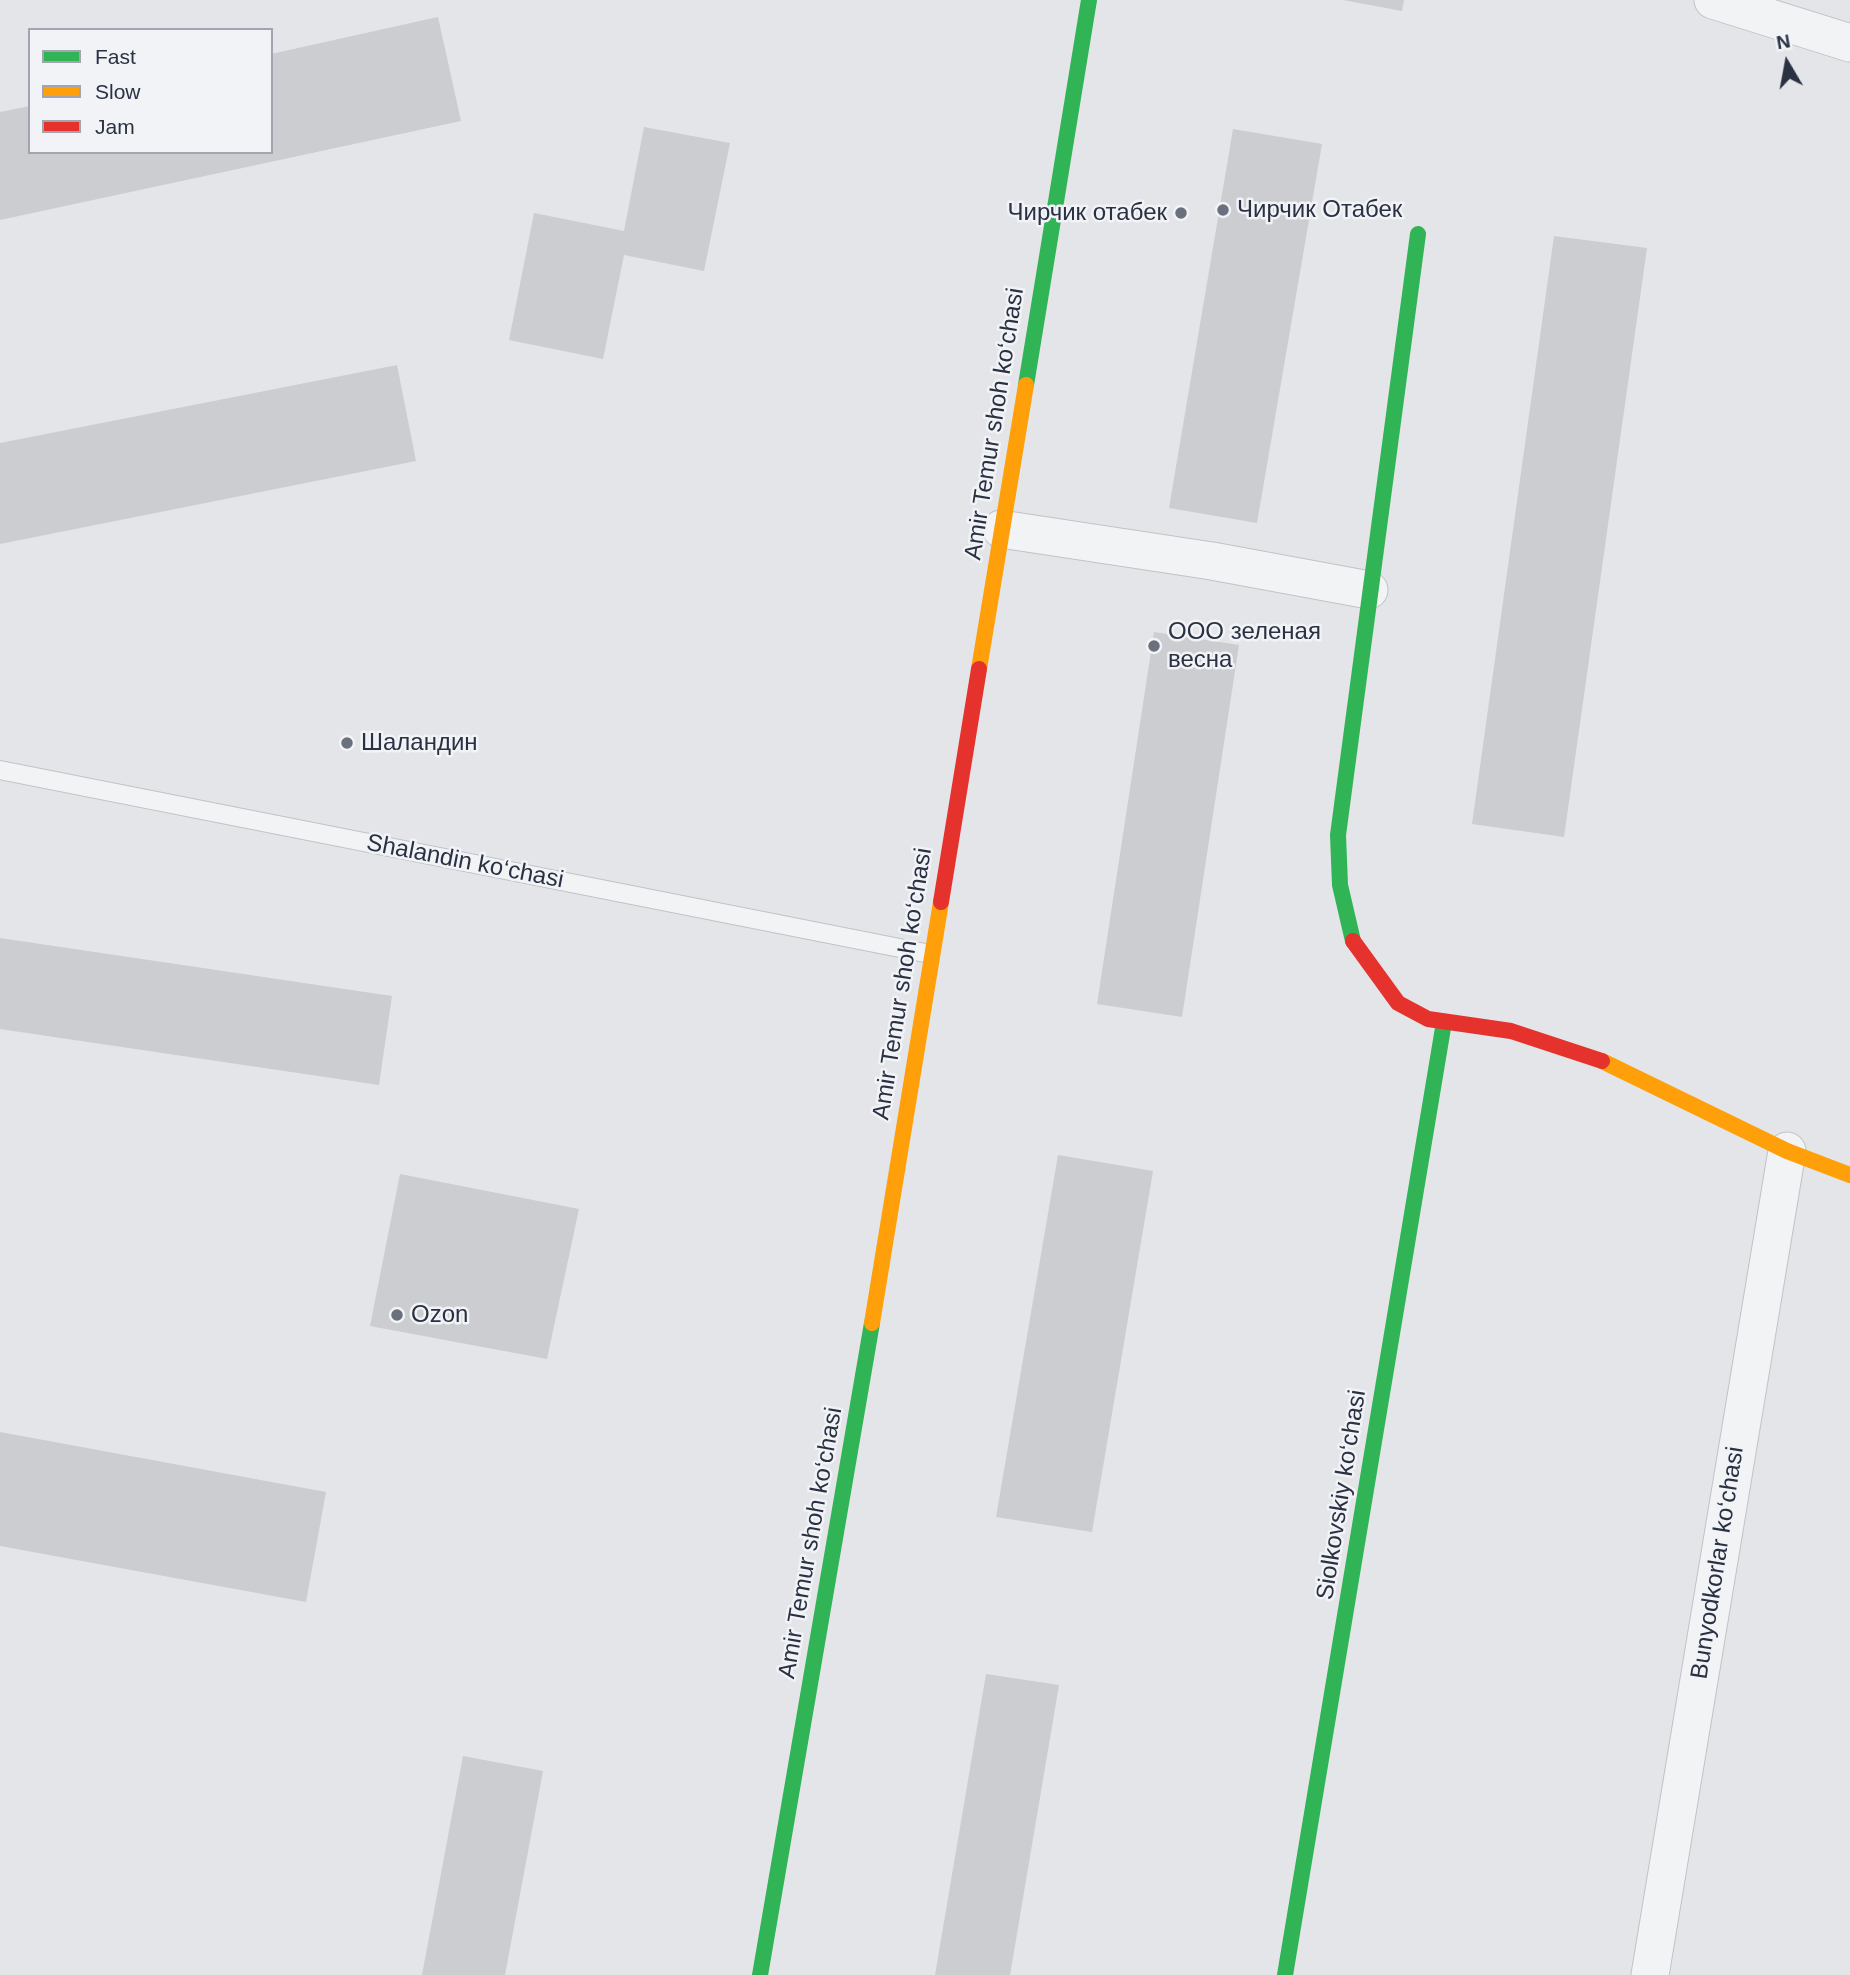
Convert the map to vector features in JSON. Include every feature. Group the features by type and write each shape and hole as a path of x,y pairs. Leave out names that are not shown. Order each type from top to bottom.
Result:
{"street":[{"name":"Amir Temur shoh ko‘chasi","path":"761,1975 838,1527 1088,0"},
{"path":"1713,0 1850,43"},
{"path":"1418,233 1338,835 1340,885 1353,941 1372,972 1398,1003 1428,1019 1511,1031 1595,1058 1787,1151 1850,1175"},
{"path":"1001,529 1212,561 1369,590"},
{"name":"Siolkovskiy ko‘chasi","path":"1285,1975 1444,1022"},
{"name":"Bunyodkorlar ko‘chasi","path":"1650,1975 1787,1151"}],"lane":[{"name":"Shalandin ko‘chasi","path":"0,770 930,954"}],"building":[{"path":"1343,0 1404,0 1402,11"},
{"path":"438,17 461,121 0,220 0,112 28,106 28,154 273,154 273,54"},
{"path":"644,127 730,143 704,271 624,255 603,359 509,340 534,213 624,231"},
{"path":"1233,129 1322,144 1257,523 1169,508"},
{"path":"1554,236 1647,248 1564,837 1472,824"},
{"path":"397,365 416,461 0,544 0,443"},
{"path":"1154,632 1239,645 1182,1017 1097,1004"},
{"path":"0,938 392,996 379,1085 0,1029"},
{"path":"1058,1155 1153,1171 1092,1532 996,1517"},
{"path":"400,1174 579,1209 547,1359 370,1326"},
{"path":"0,1432 326,1492 306,1602 0,1546"},
{"path":"986,1674 1059,1685 1010,1975 935,1975"},
{"path":"463,1756 543,1771 505,1975 422,1975"}],"traffic: fast":[{"path":"1026,385 1089,0"},
{"path":"1353,941 1340,885 1338,835 1418,234"},
{"path":"1285,1975 1444,1022"},
{"path":"760,1975 872,1323"}],"traffic: slow":[{"path":"979,669 1026,385"},
{"path":"872,1323 941,902"},
{"path":"1602,1061 1787,1151 1850,1175"}],"traffic: jam":[{"path":"941,902 979,669"},
{"path":"1353,941 1398,1003 1428,1019 1511,1031 1602,1061"}],"place":[{"name":"Чирчик Отабек","path":"1223,210"},
{"name":"Чирчик отабек","path":"1181,213"},
{"name":"ООО зеленая весна","path":"1154,646"},
{"name":"Шаландин","path":"347,743"},
{"name":"Ozon","path":"397,1315"}]}
